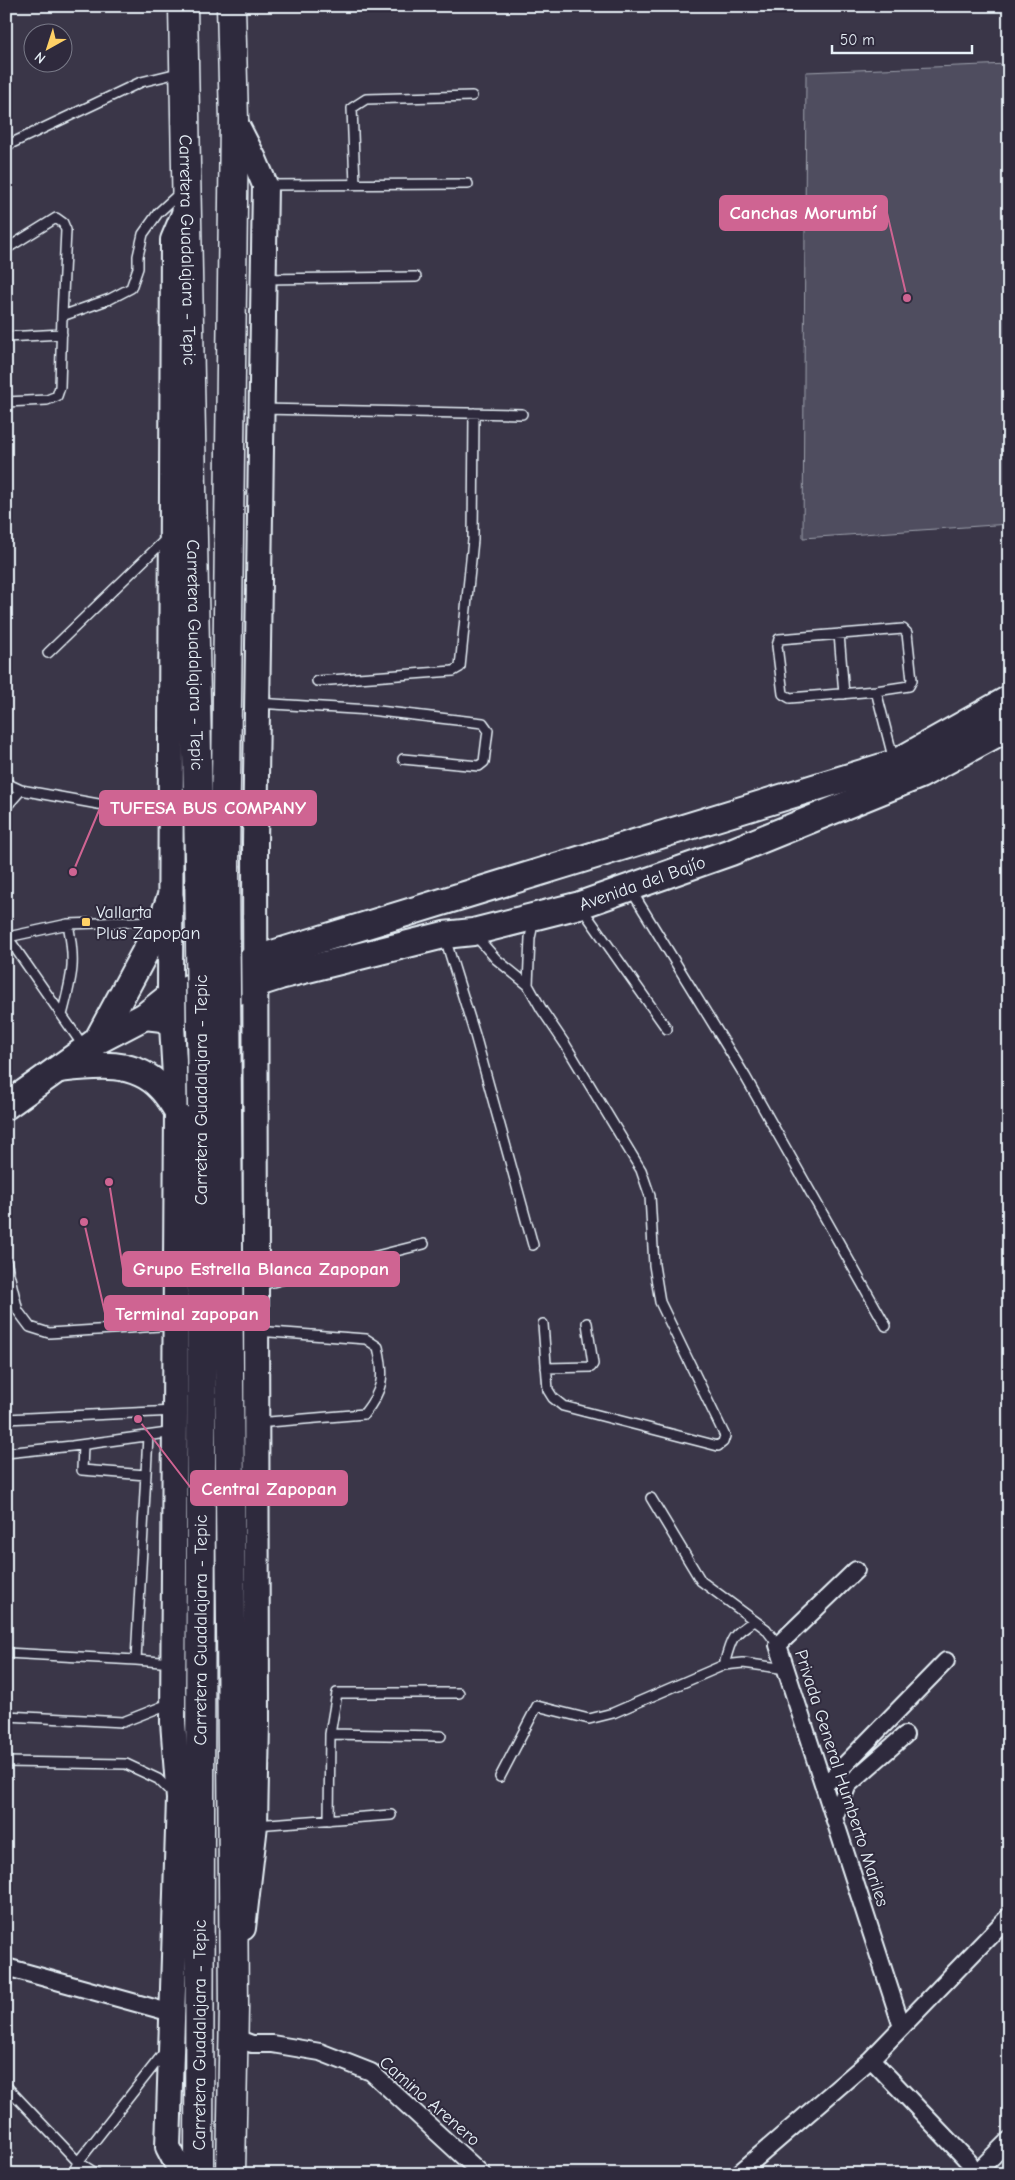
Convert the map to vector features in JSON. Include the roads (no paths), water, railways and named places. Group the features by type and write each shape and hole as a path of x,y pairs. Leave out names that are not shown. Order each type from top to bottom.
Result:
{"highway":[{"name":"Carretera Guadalajara - Tepic","path":"183,6 188,194 202,1109 199,2174"},
{"name":"Carretera Guadalajara - Tepic","path":"231,6 234,120 225,865 202,1109 244,1826 234,2007 231,2174"}],"main road":[{"path":"234,120 254,159 264,185 254,843 257,1113 257,1423 244,1826"},
{"path":"182,2174 168,2147 179,1800 174,1702 176,1325 202,1109 170,1008 166,910 170,828 173,240 188,194"},
{"path":"6,1106 91,1045 144,1016 170,1008 256,972 895,763 1009,699"},
{"name":"Avenida del Bajío","path":"256,972 444,935 472,932 580,905 731,852 920,775 1009,726"},
{"path":"170,828 180,866 197,879 208,881 221,879 230,874 254,843"},
{"path":"91,1045 166,910"},
{"path":"59,1069 110,1064 143,1075 202,1109"},
{"path":"202,1109 194,1093 212,1088 224,1090 257,1113"}],"street":[{"name":"Privada General Humberto Mariles","path":"856,1570 778,1644 902,2027"},
{"path":"824,1786 946,1661"},
{"path":"834,1818 848,1785 905,1735"},
{"path":"738,2174 871,2059 1009,1916"},
{"path":"6,1967 172,2013"},
{"name":"Camino Arenero","path":"233,2037 252,2044 272,2044 320,2052 371,2072 482,2174"},
{"path":"871,2059 970,2162 975,2174 1009,2140"}],"lane":[{"path":"10,144 142,82 184,71"},
{"path":"355,184 352,108 366,99 472,96"},
{"path":"264,185 468,184"},
{"path":"62,316 110,299 131,288 138,268 142,234 158,213 188,194"},
{"path":"6,249 56,218 63,223 66,230 60,387 57,396 47,400 6,402"},
{"path":"263,279 416,277"},
{"path":"6,337 62,334"},
{"path":"261,409 522,414"},
{"path":"317,681 453,671 460,667 473,540 474,413"},
{"path":"48,653 171,534"},
{"path":"903,629 908,633 912,680 909,686 876,691 790,698 783,694 777,646 780,638 903,629"},
{"path":"839,634 844,694"},
{"path":"876,691 895,763"},
{"path":"257,703 370,710 483,723 488,730 484,762 479,766 403,759"},
{"path":"6,783 21,790 170,828"},
{"path":"6,807 21,790"},
{"path":"630,887 745,1076 886,1326"},
{"path":"580,905 667,1029"},
{"path":"91,1045 62,1015 7,936 68,924 166,910"},
{"path":"528,984 530,938 536,915"},
{"path":"62,1015 73,974 74,952 68,924"},
{"path":"472,932 496,959 528,984 542,1010 565,1044 641,1170 650,1196 654,1266 660,1302 725,1436 723,1442 718,1446 564,1406 553,1398 548,1390 543,1324"},
{"path":"444,935 477,1042 533,1245"},
{"path":"257,1286 424,1244"},
{"path":"6,1262 18,1311 30,1327 49,1333 176,1325"},
{"path":"546,1368 591,1367 593,1364 587,1323"},
{"path":"257,1331 366,1339 378,1347 383,1368 377,1397 364,1414 257,1423"},
{"path":"6,1419 175,1421"},
{"path":"6,1453 148,1436 175,1421"},
{"path":"136,1660 148,1436"},
{"path":"83,1445 82,1470 146,1475"},
{"path":"651,1498 701,1581 766,1629 778,1644"},
{"path":"724,1665 730,1642 736,1632 754,1621"},
{"path":"6,1652 174,1663"},
{"path":"500,1777 537,1706 589,1719 613,1713 724,1665 743,1663 786,1668"},
{"path":"329,1820 330,1734 336,1693 459,1693"},
{"path":"6,1716 123,1722 174,1702"},
{"path":"330,1734 441,1736"},
{"path":"6,1762 126,1764 158,1780 179,1800"},
{"path":"244,1826 391,1816"},
{"path":"73,2174 78,2162 171,2044"},
{"path":"6,2086 78,2162 97,2174"}],"place":[{"name":"Canchas Morumbí","path":"907,298"},
{"name":"TUFESA BUS COMPANY","path":"73,872"},
{"name":"Vallarta Plus Zapopan","path":"86,922"},
{"name":"Grupo Estrella Blanca Zapopan","path":"109,1182"},
{"name":"Terminal zapopan","path":"84,1222"},
{"name":"Central Zapopan","path":"138,1419"}]}
